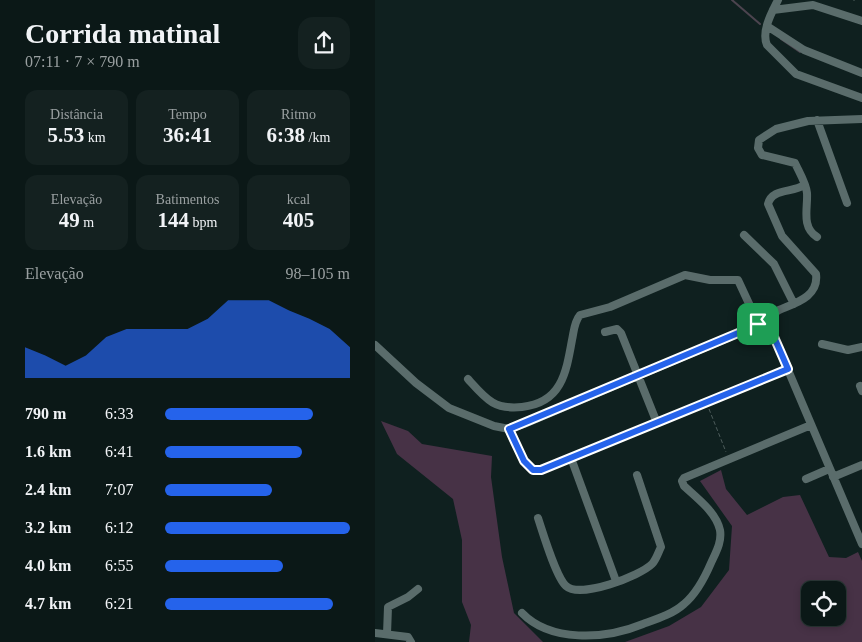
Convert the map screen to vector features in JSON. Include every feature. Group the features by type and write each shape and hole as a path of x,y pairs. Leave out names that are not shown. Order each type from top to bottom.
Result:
{"street":[{"path":"778,0 767,26 765,39 767,45 792,70 807,79 862,98"},
{"path":"773,10 813,5 862,21"},
{"path":"767,26 804,50 862,73"},
{"path":"817,237 811,232 806,217 807,192 795,163 766,157 760,152 758,144 768,132 817,120 862,119"},
{"path":"817,120 847,203"},
{"path":"375,345 416,383 442,403 471,418 509,429 760,323 811,293 816,282 815,274 782,236 769,211 768,201 776,194 805,186"},
{"path":"744,235 775,264 794,304"},
{"path":"468,379 482,395 499,406 515,408 541,404 553,395 558,388 566,366 576,322 580,315 609,307 685,275 710,280 738,280 760,323 774,337 862,544"},
{"path":"605,332 617,330 621,333 657,423"},
{"path":"822,344 849,350 862,347"},
{"path":"509,429 524,461 533,470 541,470 788,369"},
{"path":"522,613 532,626 553,638 594,640 635,628 684,604 706,573 720,544 720,529 713,514 684,486 682,481 684,478 811,425"},
{"path":"571,458 616,581"},
{"path":"833,477 862,465"},
{"path":"806,478 829,469"},
{"path":"538,518 559,575 566,586 574,590 592,590 644,570 651,565 661,547 637,475"},
{"path":"387,634 389,607 418,589"},
{"path":"375,633 408,637 411,642"}],"path":[{"path":"706,403 729,460"}],"shaded area":[{"path":"381,421 408,431 422,444 492,456 491,477 502,557 514,613 543,642 469,642 471,625 462,602 462,540 453,499 397,454"},
{"path":"721,470 726,489 747,515 783,497 800,495 829,557 846,558 858,552 862,561 862,642 625,642 669,626 701,607 729,570 732,526 700,481"}],"waterway":[{"path":"732,0 760,24"},
{"path":"781,39 800,52"}],"route":[{"path":"762,323 774,337 788,369 541,470 533,470 524,461 509,429 758,324 762,323"}]}
